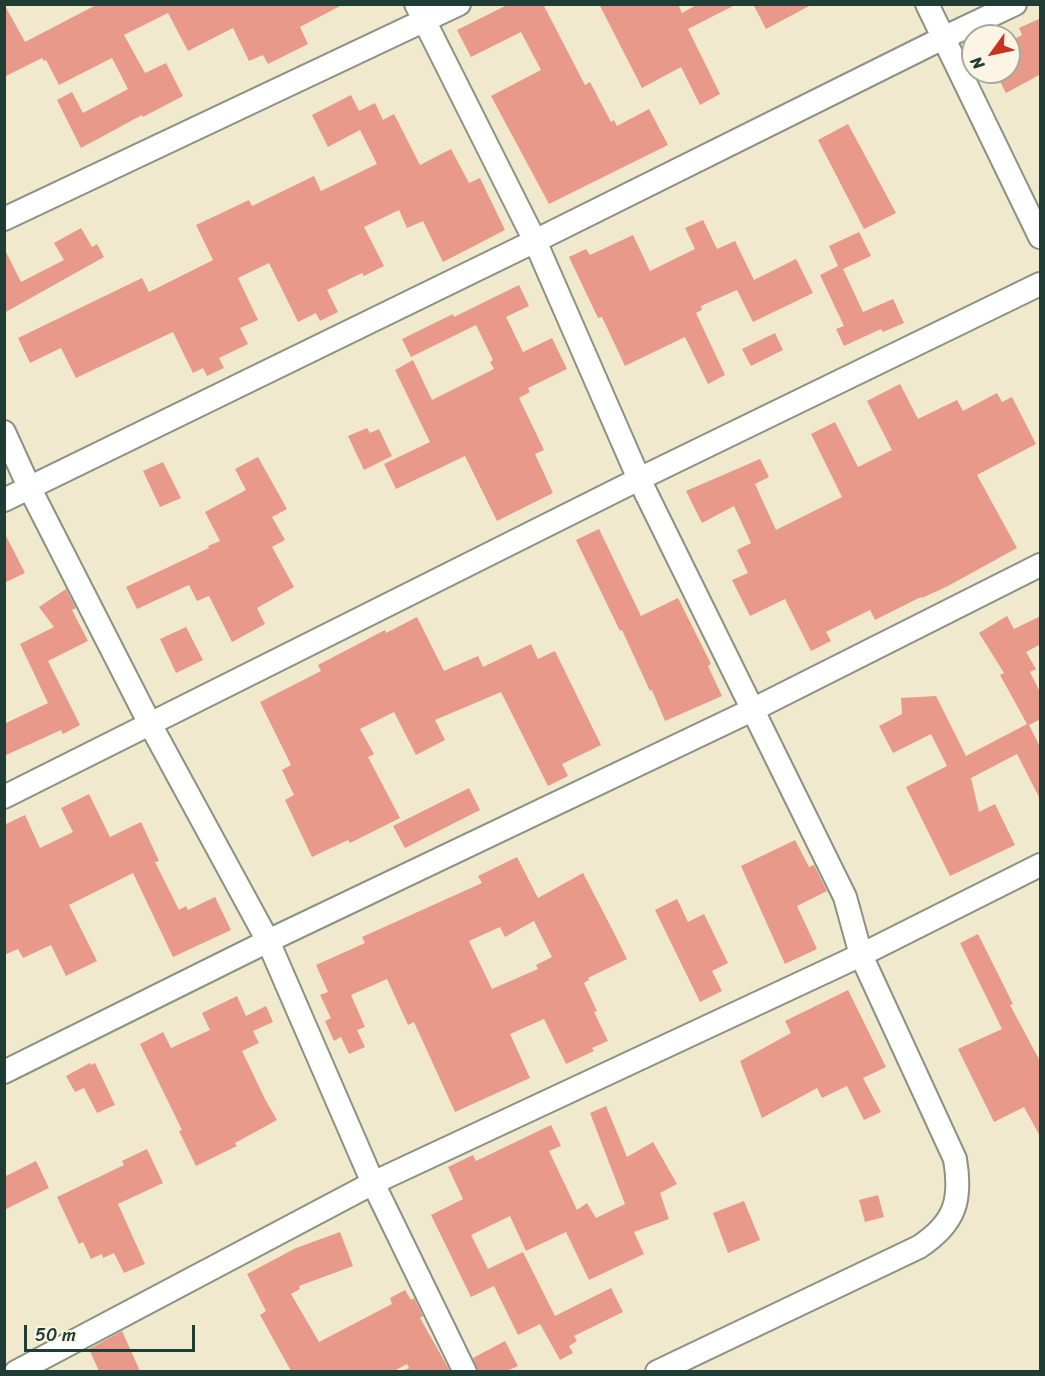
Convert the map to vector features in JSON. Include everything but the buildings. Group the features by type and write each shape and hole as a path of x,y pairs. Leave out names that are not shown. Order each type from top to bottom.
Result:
{"street":[{"path":"4,219 420,13 459,4"},
{"path":"927,4 1041,237"},
{"path":"4,500 1015,4"},
{"path":"420,13 535,241 639,478 845,897 861,955 955,1159 958,1176 953,1212 945,1227 919,1247 657,1371"},
{"path":"4,797 639,478 1041,284"},
{"path":"4,432 29,487 150,724 268,941 373,1183 465,1371"},
{"path":"4,1072 268,941 752,710 1041,565"},
{"path":"16,1371 373,1183 861,955 1041,865"}]}
